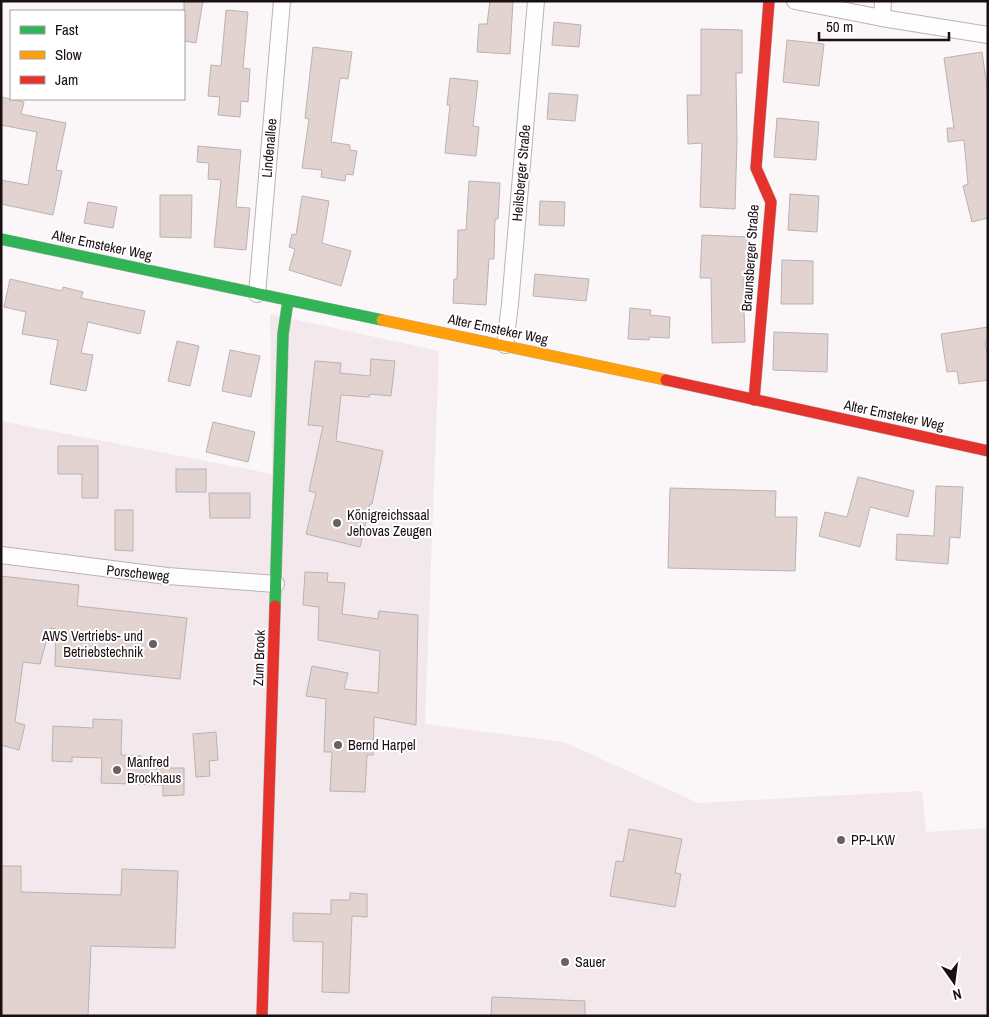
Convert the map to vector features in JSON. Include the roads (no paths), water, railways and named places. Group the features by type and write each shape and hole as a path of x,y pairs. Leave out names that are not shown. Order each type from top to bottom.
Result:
{"street":[{"name":"Lindenallee","path":"257,294 282,1"},
{"name":"Heilsberger Straße","path":"505,345 536,1"},
{"name":"Braunsberger Straße","path":"754,400 770,202 756,168 769,1"},
{"path":"796,1 882,18 988,35"},
{"path":"882,18 883,1"},
{"name":"Alter Emsteker Weg","path":"1,239 288,301 505,345 988,451"},
{"name":"Zum Brook","path":"262,1016 283,334 288,301"},
{"name":"Porscheweg","path":"1,555 167,576 276,584"}],"place":[{"name":"Königreichssaal Jehovas Zeugen","path":"337,523"},
{"name":"AWS Vertriebs- und Betriebstechnik","path":"153,644"},
{"name":"Bernd Harpel","path":"338,745"},
{"name":"Manfred Brockhaus","path":"117,770"},
{"name":"PP-LKW","path":"841,840"},
{"name":"Sauer","path":"565,962"}]}
